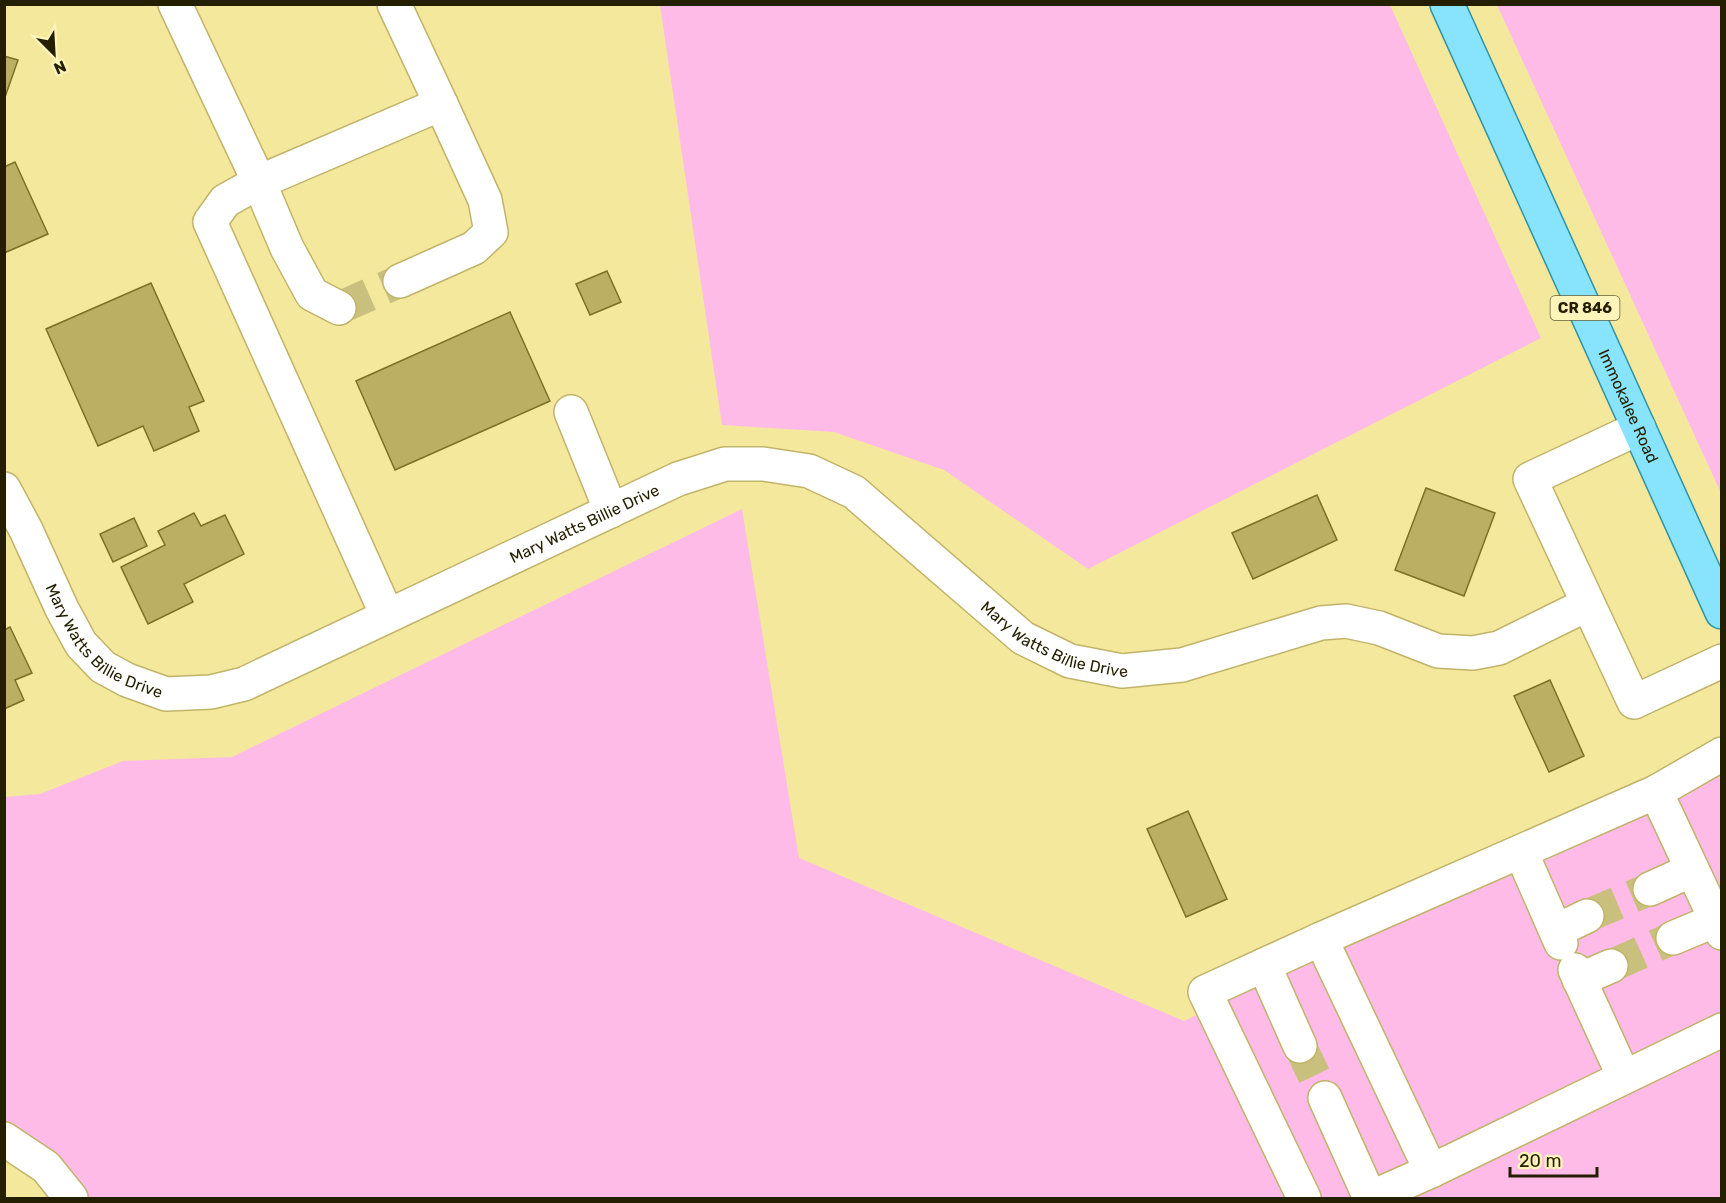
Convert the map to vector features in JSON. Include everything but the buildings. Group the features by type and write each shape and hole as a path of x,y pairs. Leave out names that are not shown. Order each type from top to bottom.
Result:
{"main road":[{"name":"Immokalee Road","path":"1447,4 1722,612"}],"street":[{"path":"175,4 259,182 287,248 312,294 339,308"},
{"path":"394,4 485,200 491,232 474,248 400,280"},
{"path":"387,615 210,222 225,201 259,182 441,104"},
{"path":"572,412 611,511"},
{"path":"1639,428 1530,479 1634,702 1722,661"},
{"name":"Mary Watts Billie Drive","path":"4,489 15,536 62,609 81,644 103,667 127,680 166,694 211,693 244,684 678,479 725,464 763,464 809,471 854,492 1023,638 1070,661 1122,671 1182,665 1321,623 1346,621 1379,628 1438,651 1473,653 1499,648 1588,604"},
{"path":"1304,1198 1205,992 1656,792 1722,754"},
{"path":"1656,792 1719,927 1673,938"},
{"path":"1521,852 1624,1077"},
{"path":"1650,888 1692,870"},
{"path":"1568,956 1587,916"},
{"path":"1321,939 1431,1172"},
{"path":"1568,956 1611,966"},
{"path":"1264,965 1300,1046"},
{"path":"1325,1098 1370,1198 1431,1172 1722,1030"},
{"path":"4,1139 46,1167 71,1198"}],"shaded area":[{"path":"660,5 1390,5 1541,338 1088,569 944,470 834,432 722,425"},
{"path":"1497,5 1721,5 1721,493"},
{"path":"742,509 799,858 1184,1021 1721,769 1721,1198 47,1198 5,1118 4,797 40,794 123,761 232,757"}],"tunnel":[{"path":"339,308 400,281"},
{"path":"1587,916 1650,889"},
{"path":"1611,966 1673,938"},
{"path":"1300,1046 1325,1098"}]}
